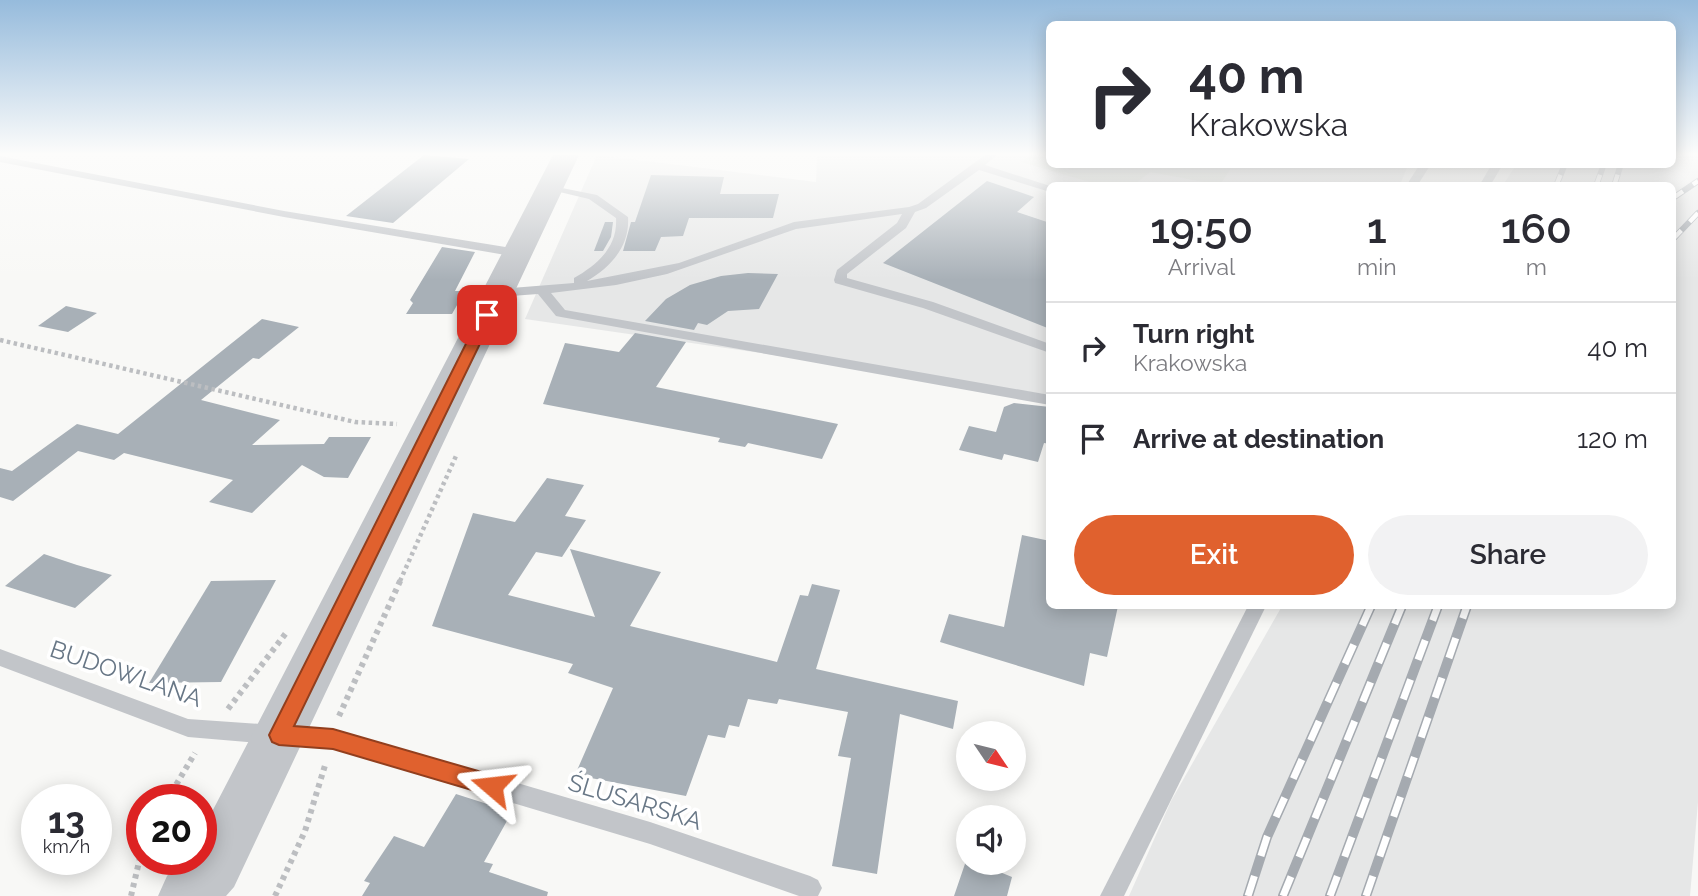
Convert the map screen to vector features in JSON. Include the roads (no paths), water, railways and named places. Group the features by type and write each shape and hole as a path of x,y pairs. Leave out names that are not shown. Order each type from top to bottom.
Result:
{"street":[{"path":"205,886 279,735 519,279 549,197"}],"lane":[{"path":"195,197 284,214 519,279 572,285 643,276 680,267 757,236 798,225 911,210 935,197"},
{"path":"572,285 603,264 618,246 624,227 622,217 613,208 593,197"},
{"path":"911,210 902,225 841,273 840,280 928,304 1046,348"},
{"path":"519,279 561,313 1046,399"},
{"path":"1112,896 1256,609"},
{"name":"BUDOWLANA","path":"0,657 188,728 279,735"},
{"name":"ŚLUSARSKA","path":"279,735 333,739 650,833 810,888"}],"railway":[{"path":"1676,236 1698,213"},
{"path":"1248,896 1267,837 1370,609"},
{"path":"1283,896 1401,609"},
{"path":"1330,896 1437,609"},
{"path":"1366,896 1466,609"}]}
